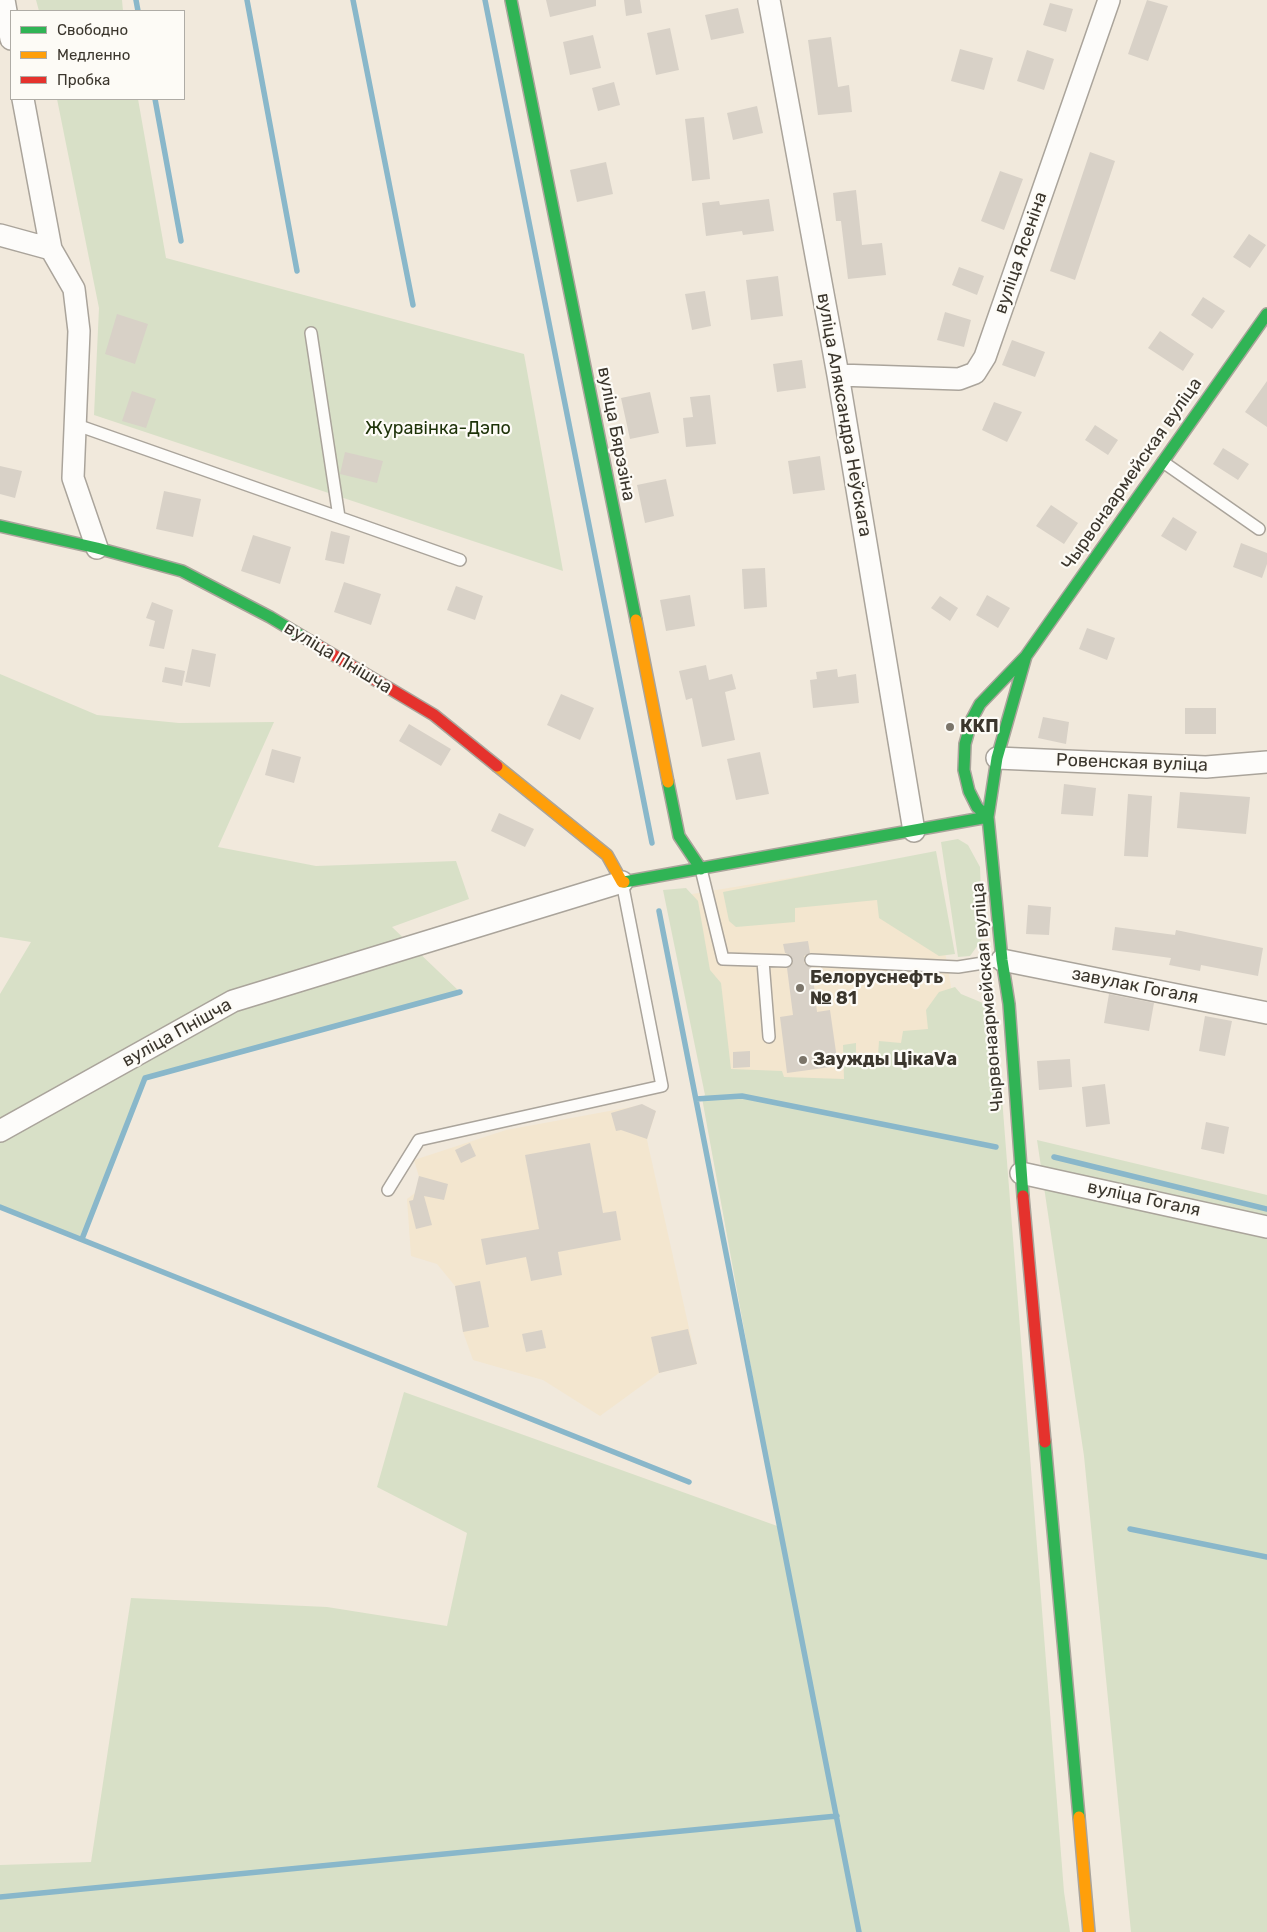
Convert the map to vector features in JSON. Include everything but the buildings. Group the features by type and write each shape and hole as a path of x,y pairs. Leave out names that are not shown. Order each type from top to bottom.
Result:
{"street":[{"path":"4,0 10,33"},
{"name":"вуліца Бярэзіна","path":"511,0 679,836 701,869"},
{"name":"вуліца Аляксандра Неўскага","path":"769,0 838,376 914,831"},
{"name":"вуліца Ясеніна","path":"838,376 959,379 975,373 985,357 1109,0"},
{"path":"23,100 51,249 74,289 79,331 73,478 96,548"},
{"path":"0,235 51,249"},
{"name":"Чырвонаармейская вуліца","path":"988,817 977,808 969,791 964,770 965,744 972,718 980,704 1026,656 1267,314"},
{"name":"вуліца Пнішча","path":"0,526 96,548 182,571 270,617 434,715 607,854 622,882"},
{"name":"Чырвонаармейская вуліца","path":"1026,656 997,758 988,817 1002,960 1010,1004 1021,1173 1089,1932"},
{"name":"Ровенская вуліца","path":"997,758 1206,767 1267,762"},
{"name":"вуліца Пнішча","path":"0,1131 233,1001 622,882 988,817"},
{"name":"завулак Гогаля","path":"1002,960 1267,1013"},
{"name":"вуліца Гогаля","path":"1021,1173 1267,1227"}],"lane":[{"path":"310,333 339,517"},
{"path":"74,424 460,560"},
{"path":"1163,462 1259,529"},
{"path":"701,869 723,959 786,961"},
{"path":"388,1190 418,1140 662,1086 622,882"},
{"path":"811,960 958,967 1002,960"},
{"path":"763,961 769,1037"}],"shaded area":[{"path":"929,855 967,1083 719,1076 686,895"},
{"path":"642,1105 656,1111 647,1140 697,1364 659,1373 600,1416 543,1380 473,1360 463,1332 455,1286 437,1264 411,1256 407,1199 415,1193 419,1177 414,1160 506,1130"}],"green space":[{"path":"36,0 122,0 123,10 39,10"},
{"name":"Журавінка-Дэпо","path":"57,100 138,100 166,258 524,354 563,571 94,415 99,308"},
{"path":"0,674 97,715 179,723 274,722 218,847 316,866 456,861 469,899 392,927 460,992 145,1078 82,1239 0,1207 0,994 31,942 0,937"},
{"path":"958,839 968,845 980,867 983,938 970,956 958,957 941,842"},
{"path":"936,851 955,954 939,956 879,918 877,900 795,908 795,922 736,927 729,921 723,892"},
{"path":"686,888 698,901 710,970 721,983 731,1069 782,1071 784,1077 844,1079 843,1045 856,1043 856,1055 878,1055 879,1041 901,1043 903,1031 928,1029 926,1010 939,992 955,987 961,994 995,1008 1064,1892 1070,1932 0,1932 0,1865 91,1862 131,1598 327,1607 447,1626 467,1533 377,1487 404,1392 780,1527 702,1098 705,1095 663,890"},
{"path":"1037,1140 1267,1195 1267,1932 1131,1932 1084,1456"}],"waterway":[{"path":"136,0 138,10"},
{"path":"247,0 297,271"},
{"path":"353,0 413,305"},
{"path":"485,0 652,843"},
{"path":"155,100 181,241"},
{"path":"659,911 859,1932"},
{"path":"82,1239 145,1078 460,992"},
{"path":"696,1099 742,1096 996,1147"},
{"path":"1054,1157 1267,1209"},
{"path":"0,1207 689,1482"},
{"path":"1130,1529 1267,1557"},
{"path":"0,1897 837,1816"}],"traffic: fast":[{"path":"511,0 636,620"},
{"path":"988,817 977,807 969,791 964,770 965,744 972,719 980,704 1026,656 1267,314"},
{"path":"0,526 97,548 182,571 270,617 310,641"},
{"path":"1023,1196 1009,1004 1002,960 988,817 997,758 1026,656"},
{"path":"668,782 679,836 701,869"},
{"path":"624,882 988,817"},
{"path":"1045,1442 1079,1817"}],"traffic: slow":[{"path":"636,620 668,782"},
{"path":"497,766 607,855 622,882 624,882"},
{"path":"1079,1817 1089,1932"}],"traffic: jam":[{"path":"310,641 434,715 497,766"},
{"path":"1023,1196 1045,1442"}],"place":[{"name":"ККП","path":"950,727"},
{"name":"Белоруснефть № 81","path":"800,988"},
{"name":"Заужды ЦікаVа","path":"803,1060"}]}
